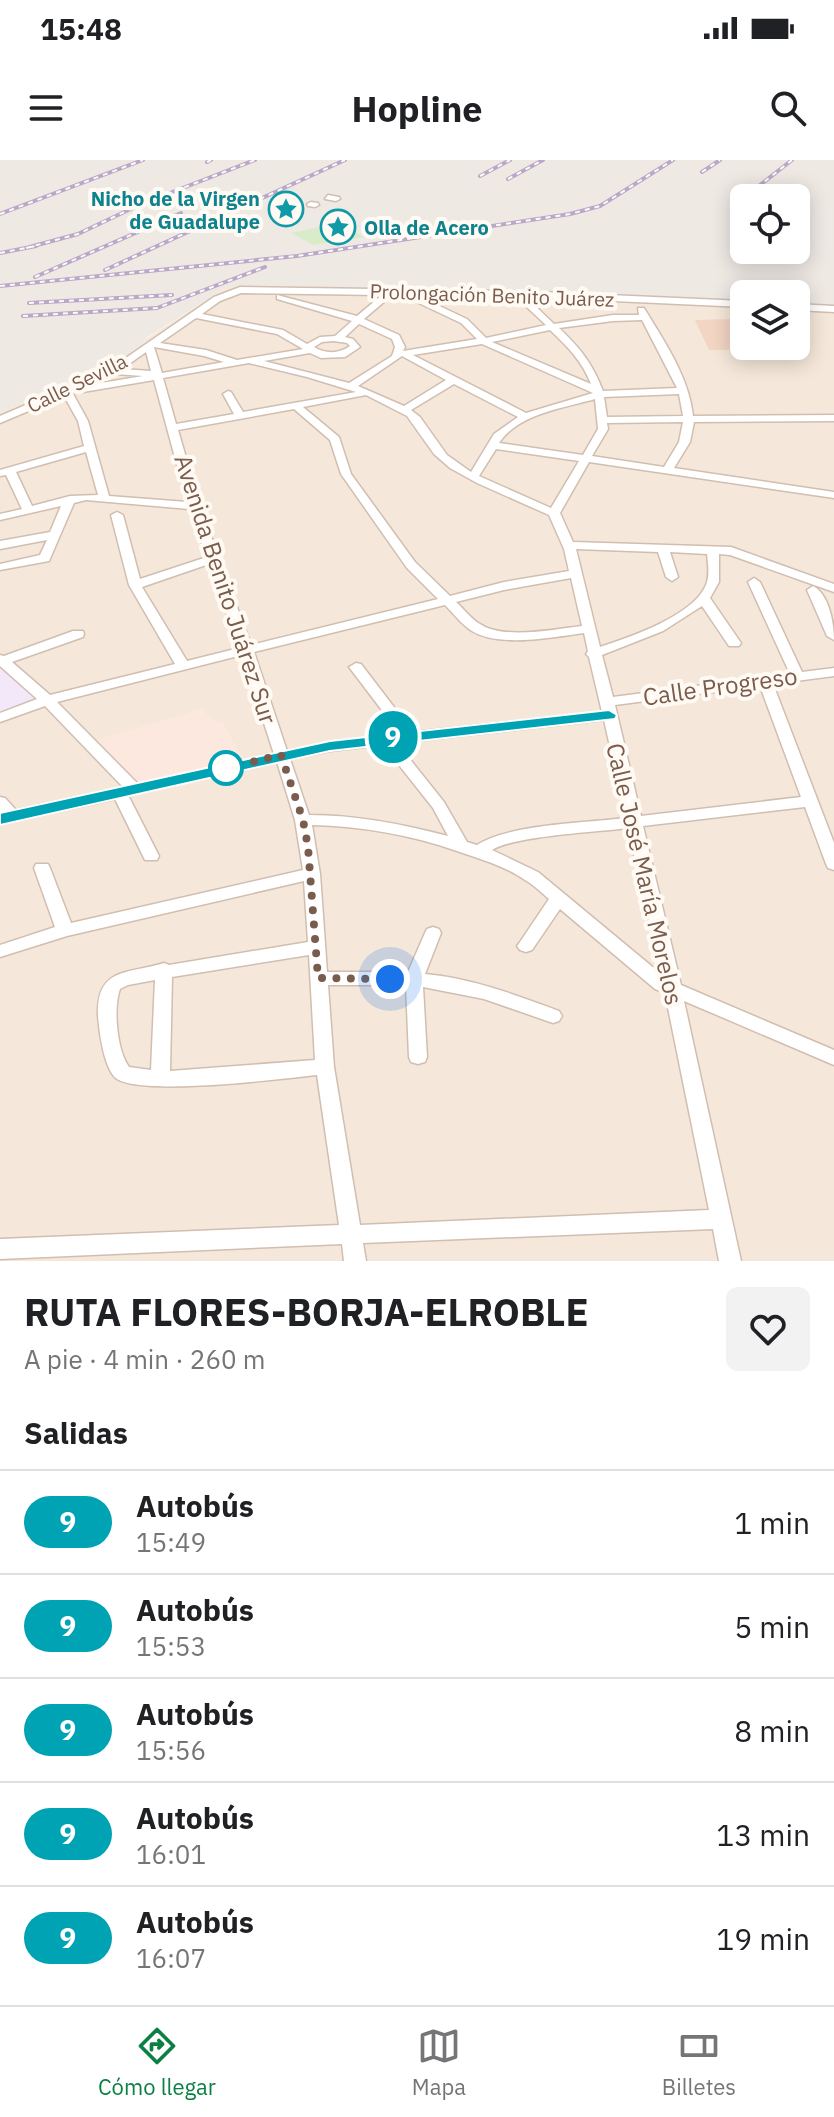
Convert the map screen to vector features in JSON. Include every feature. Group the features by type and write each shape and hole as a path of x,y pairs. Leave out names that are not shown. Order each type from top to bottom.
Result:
{"street":[{"name":"Prolongación Benito Juárez","path":"240,290 518,294 730,303"},
{"path":"150,345 223,295 240,290 297,300 358,318 396,337 401,354 525,417"},
{"path":"338,338 358,318 394,292 464,321 485,342 599,392"},
{"path":"251,361 349,387 404,410 419,423 442,456 474,476 554,513 602,431 599,392 589,367 553,326 518,294"},
{"path":"636,299 681,391 688,419 686,437 667,471"},
{"path":"810,308 834,309"},
{"path":"104,498 83,421 64,391 251,361 311,348 318,340 338,338 354,344 353,350 329,356 311,348 266,328 195,315"},
{"path":"349,387 401,354 485,342 553,326 611,317 644,317"},
{"path":"150,345 206,353 237,363"},
{"name":"Calle Sevilla","path":"0,420 113,371 150,345"},
{"name":"Avenida Benito Juárez Sur","path":"150,345 194,506 247,651 303,820 312,874 325,1067 355,1261"},
{"path":"345,354 356,359"},
{"path":"367,364 379,368"},
{"path":"113,371 158,376"},
{"path":"404,410 453,380"},
{"path":"474,476 492,445 506,429 525,417 599,392 681,391"},
{"path":"173,428 365,393"},
{"path":"228,394 240,416"},
{"path":"295,405 335,439 340,461 354,487 411,565 476,628 522,636 589,629"},
{"path":"603,420 834,418"},
{"path":"492,445 834,495"},
{"path":"28,510 5,472 91,447"},
{"path":"0,517 70,499 104,498 194,506"},
{"path":"3,567 45,558 70,499"},
{"name":"Calle José María Morelos","path":"554,513 569,545 608,709 673,990 730,1261"},
{"path":"117,515 135,585 184,667"},
{"path":"0,545 54,535"},
{"path":"569,545 738,553 834,588"},
{"path":"663,548 672,577"},
{"path":"593,654 647,635 703,598 714,579 713,550"},
{"path":"135,585 213,559"},
{"path":"0,718 47,700 447,600 504,586 576,574"},
{"path":"754,582 797,675"},
{"path":"813,590 834,636"},
{"path":"703,598 734,643"},
{"path":"1,660 78,634"},
{"path":"1,660 47,700 128,792 151,856"},
{"path":"356,667 408,735"},
{"name":"Calle Progreso","path":"7,818 281,755 608,709 764,679 834,672"},
{"path":"764,679 834,864"},
{"path":"385,738 471,849"},
{"path":"471,849 507,838 809,801"},
{"path":"0,802 7,818"},
{"path":"303,820 357,824 471,849 520,868 655,980 834,1058"},
{"path":"42,868 65,930"},
{"path":"0,951 65,930 312,874"},
{"path":"526,946 559,898"},
{"path":"418,1057 414,979 433,933"},
{"path":"316,947 164,970 118,982 108,994 106,1006 109,1034 120,1070 138,1078 325,1067"},
{"path":"160,1079 164,970"},
{"path":"318,978 414,979 471,989 553,1016"},
{"path":"0,1249 721,1219"}],"shaded area":[{"path":"0,160 834,160 834,307 810,306 810,280 730,280 730,301 479,291 227,287 146,338 143,346 108,369 94,369 0,414"},
{"path":"227,287 479,291 730,301 730,360 810,360 810,306 834,307 834,1261 0,1261 0,414 94,369 108,369 143,346 146,339"},
{"path":"0,667 37,701 0,717"},
{"path":"202,709 213,721 223,723 243,760 136,787 97,740"}],"green space":[{"path":"335,224 365,237 313,245 291,233"}],"building":[{"path":"730,319 730,350 709,350 695,320"}],"railway":[{"path":"0,214 143,160"},
{"path":"207,162 211,160"},
{"path":"27,248 78,234 139,205 255,160"},
{"path":"105,270 345,160"},
{"path":"480,176 510,160"},
{"path":"508,179 543,160"},
{"path":"0,286 297,256 570,214 600,206 673,160"},
{"path":"702,172 720,160"},
{"path":"761,184 792,160"},
{"path":"35,277 181,213"},
{"path":"27,248 36,246"},
{"path":"0,253 27,248"},
{"path":"23,316 157,308 265,267"},
{"path":"29,303 172,295"}],"bus line":[{"name":"9","path":"0,819 330,746 609,715"}],"place":[{"name":"Nicho de la Virgen de Guadalupe","path":"286,209"},
{"name":"Olla de Acero","path":"338,227"}],"route":[{"path":"226,768 281,755 303,820 308,847 318,978 390,979"}]}
